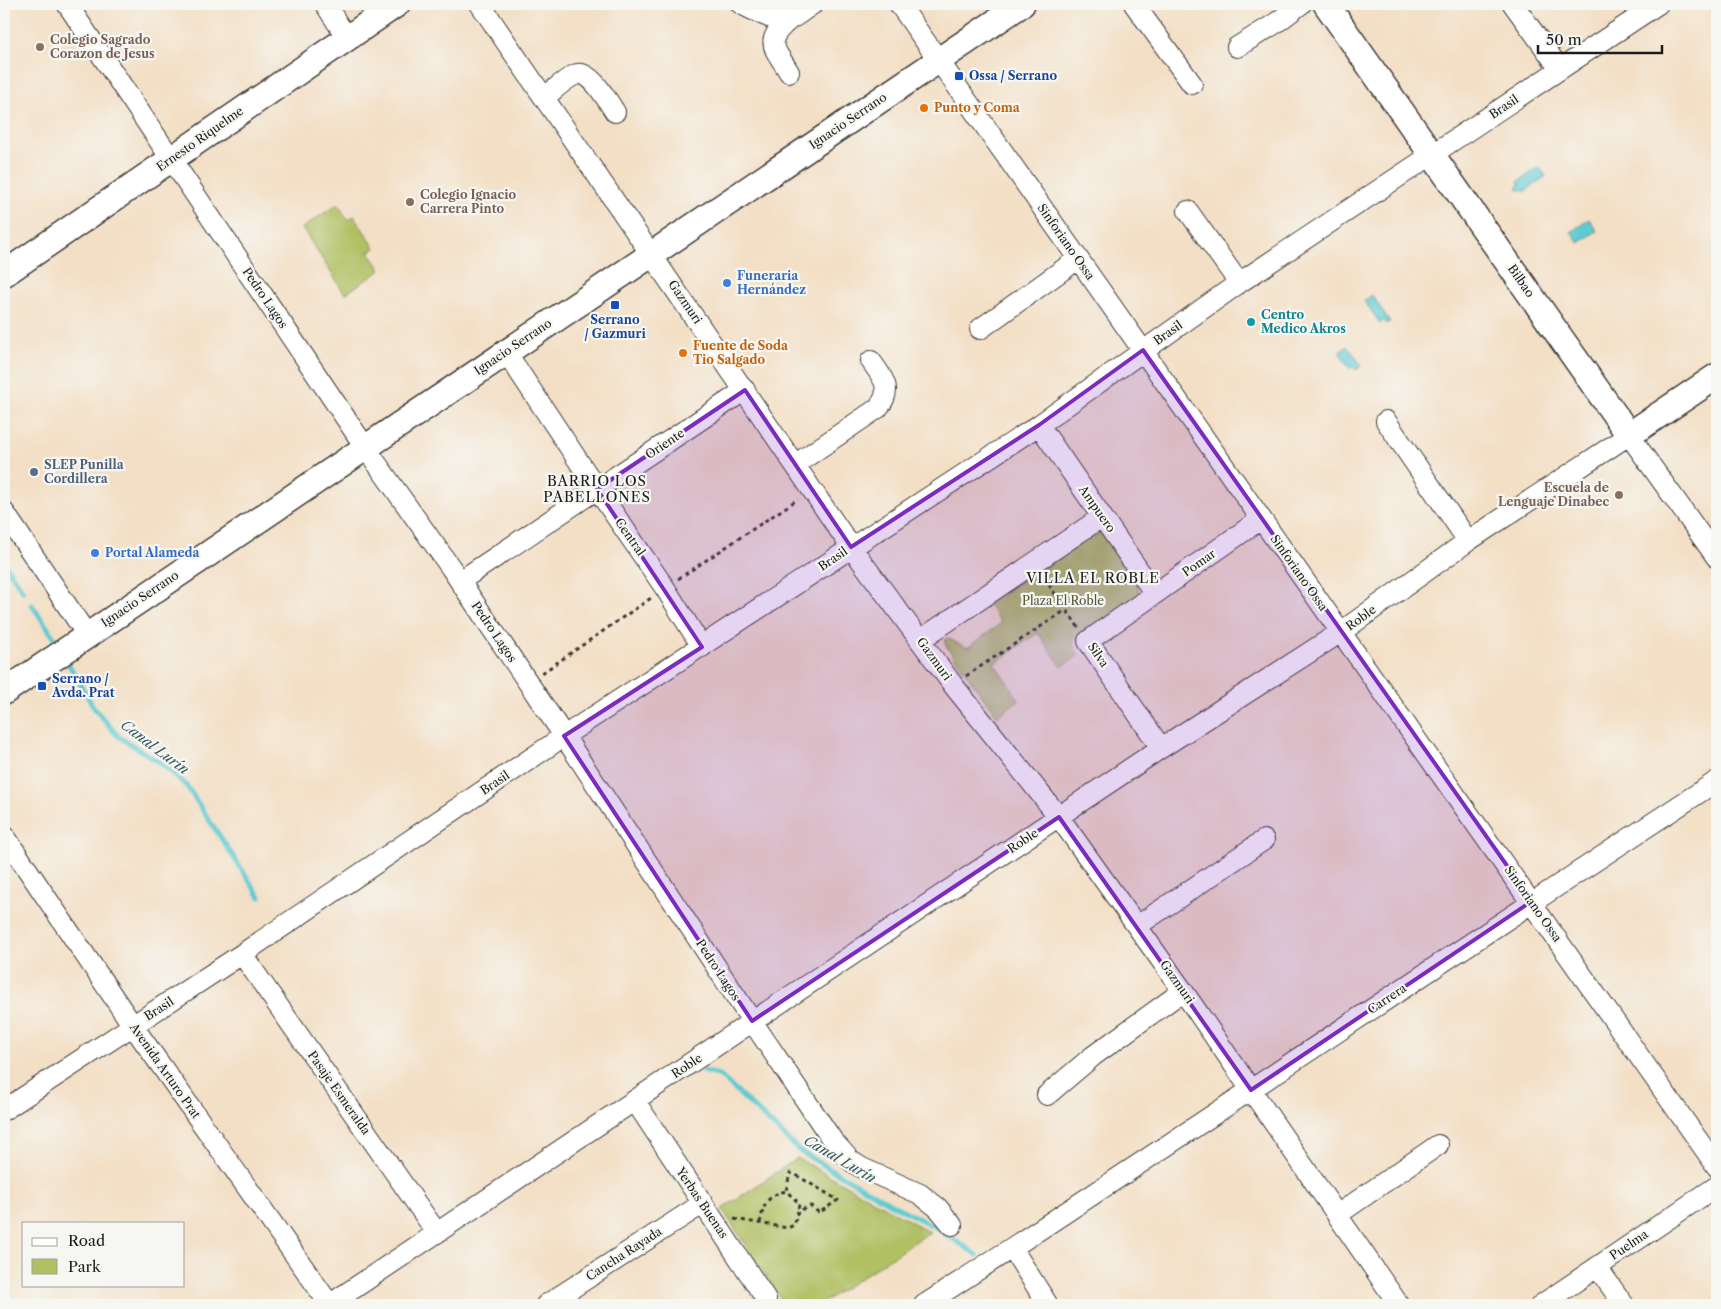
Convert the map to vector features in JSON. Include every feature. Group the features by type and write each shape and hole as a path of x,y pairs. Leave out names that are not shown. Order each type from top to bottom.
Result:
{"main road":[{"name":"Ernesto Riquelme","path":"4,274 397,4"},
{"name":"Ignacio Serrano","path":"4,692 1022,4"},
{"name":"Bilbao","path":"1326,4 1629,435"},
{"name":"Roble","path":"1629,435 1717,376"}],"street":[{"name":"Pedro Lagos","path":"67,4 365,447 460,581 833,1141 851,1161 862,1168 920,1194 938,1208 952,1225"},
{"path":"324,4 347,38"},
{"name":"Gazmuri","path":"480,4 851,547 953,685 1059,817 1183,991 1397,1304"},
{"path":"741,4 760,13 789,20"},
{"path":"789,72 774,47 772,39 778,29 813,4"},
{"name":"Sinforiano Ossa","path":"899,4 1717,1167"},
{"path":"1134,4 1192,84"},
{"path":"1237,47 1276,24 1301,4"},
{"path":"1513,4 1560,69"},
{"name":"Brasil","path":"4,1110 242,954 564,736 1039,425 1239,283 1658,4"},
{"path":"545,97 573,76 586,75 592,80 615,112"},
{"path":"1188,211 1239,283"},
{"path":"980,329 1078,259"},
{"name":"Central","path":"506,352 665,588 702,647"},
{"path":"796,464 878,408 885,400 887,390 883,378 872,361"},
{"name":"Oriente","path":"460,581 745,390"},
{"path":"1386,421 1468,541"},
{"name":"Ampuero","path":"1039,425 1154,594"},
{"name":"Roble","path":"330,1305 1160,748 1341,632 1468,541 1629,435"},
{"name":"Bilbao","path":"1629,435 1717,558"},
{"path":"4,512 87,635"},
{"path":"920,640 1102,517"},
{"name":"Pomar","path":"1088,641 1261,519"},
{"name":"Silva","path":"1088,641 1160,748"},
{"name":"Carrera","path":"924,1305 1717,781"},
{"name":"Avenida Arturo Prat","path":"4,834 133,1026 330,1305"},
{"path":"1137,926 1264,840"},
{"name":"Pasaje Esmeralda","path":"242,954 437,1233"},
{"path":"1047,1095 1093,1056 1183,991"},
{"name":"Yerbas Buenas","path":"635,1101 766,1299 766,1305"},
{"path":"1336,1215 1438,1146"},
{"name":"Puelma","path":"1541,1305 1717,1186"},
{"name":"Cancha Rayada","path":"546,1305 702,1204"},
{"path":"1012,1248 1048,1305"},
{"path":"1597,1267 1624,1305"}],"path":[{"name":"Silva","path":"1034,563 1088,641"},
{"path":"953,685 1066,610"},
{"path":"786,1190 790,1173 838,1200 819,1213 811,1206 798,1211"},
{"path":"726,1218 788,1228 794,1225 799,1203 786,1190"},
{"path":"760,1223 763,1207 774,1194 786,1190"}],"highlighted area":[{"path":"1143,350 1532,901 1251,1090 1059,817 752,1021 564,736 702,647 597,489 745,390 851,547 1039,425"}],"green space":[{"path":"338,204 348,220 354,216 375,248 369,252 381,270 345,294 302,228"},
{"name":"Plaza El Roble","path":"1094,533 1103,535 1138,586 1139,595 1074,640 1073,646 1079,655 1062,667 1038,633 994,663 1019,700 997,716 945,644 945,640 947,638 965,647 969,647 1001,623 988,604"},
{"path":"797,1158 930,1232 819,1305 785,1305 722,1209"}],"water":[{"path":"1539,167 1546,176 1524,192 1523,189 1520,191 1517,187 1520,185 1518,182"},
{"path":"1589,219 1597,231 1579,243 1571,232"},
{"path":"1372,295 1390,322 1387,324 1384,320 1380,323 1364,301"},
{"path":"1348,346 1362,366 1356,370 1353,366 1350,369 1339,352"}],"waterway":[{"name":"Canal Lurín","path":"4,563 23,591"},
{"name":"Canal Lurín","path":"32,605 55,639"},
{"name":"Canal Lurín","path":"69,665 94,708 118,736 162,764 186,785 260,897"},
{"name":"Canal Lurín","path":"703,1071 719,1075 801,1152 937,1228 977,1255"}],"place":[{"name":"Colegio Sagrado Corazon de Jesus","path":"40,47"},
{"name":"Ossa / Serrano","path":"959,76"},
{"name":"Punto y Coma","path":"924,108"},
{"name":"Colegio Ignacio Carrera Pinto","path":"410,202"},
{"name":"Funeraria Hernández","path":"727,283"},
{"name":"Serrano / Gazmuri","path":"615,305"},
{"name":"Centro Medico Akros","path":"1251,322"},
{"name":"Fuente de Soda Tio Salgado","path":"683,353"},
{"name":"SLEP Punilla Cordillera","path":"34,472"},
{"name":"Escuela de Lenguaje Dinabec","path":"1619,495"},
{"name":"Portal Alameda","path":"95,553"},
{"name":"Serrano / Avda. Prat","path":"42,686"}],"district":[{"name":"BARRIO LOS PABELLONES","path":"597,490"},
{"name":"VILLA EL ROBLE","path":"1093,578"}]}
